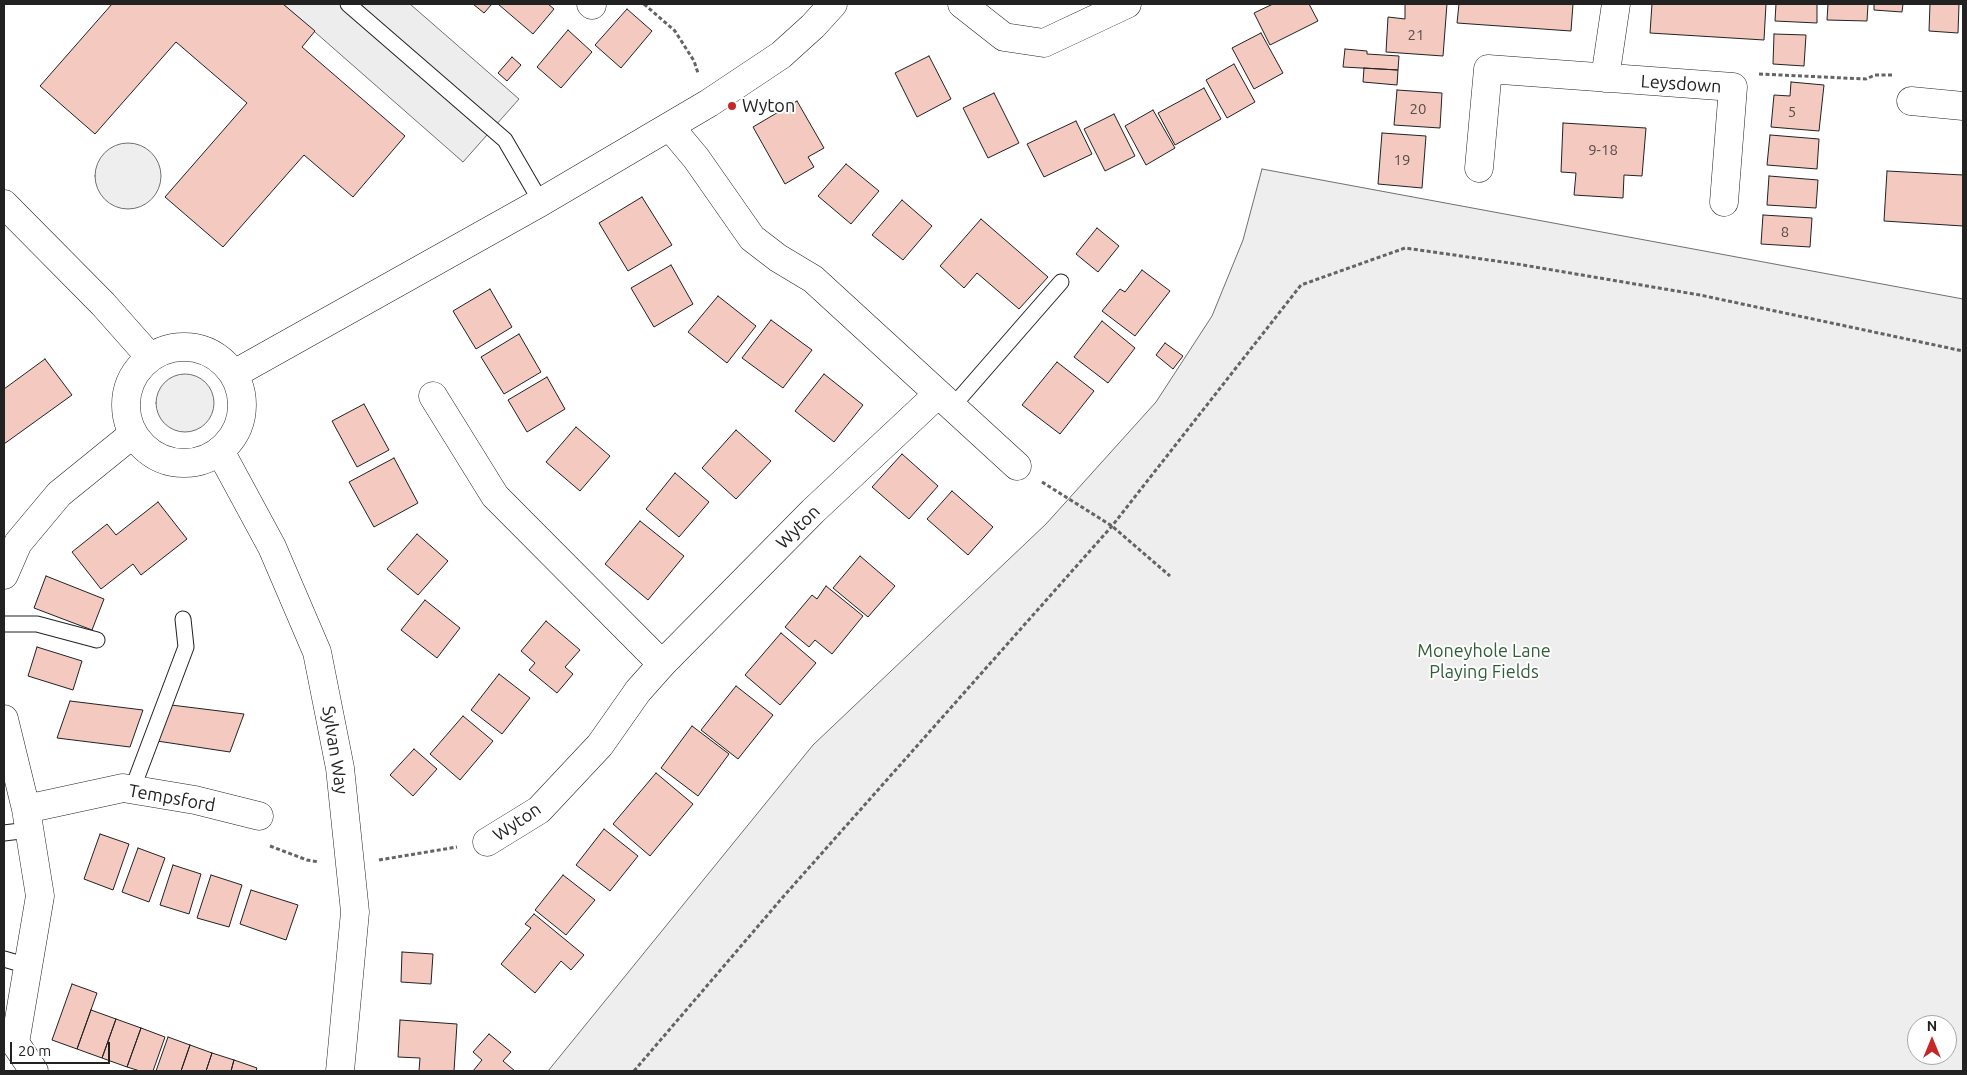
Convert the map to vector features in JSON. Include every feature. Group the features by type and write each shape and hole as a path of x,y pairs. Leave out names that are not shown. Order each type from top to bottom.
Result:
{"street":[{"path":"234,374 541,202 670,127 782,55 833,4"},
{"path":"962,4 1004,37 1044,43 1127,4"},
{"path":"1605,78 1616,4"},
{"name":"Leysdown","path":"1479,168 1488,69 1733,87 1724,202"},
{"path":"1911,101 1963,106"},
{"path":"670,127 696,158 752,238 778,258 813,279 1017,466"},
{"path":"4,204 103,304 150,357"},
{"path":"186,346 196,348 205,350 222,360 234,374 241,390 241,415 232,439 220,451 202,461 183,463 163,460 146,449 133,434 127,418 126,401 129,384 138,369 150,357 167,349 186,346"},
{"path":"432,396 495,496 662,664"},
{"name":"Wyton","path":"487,842 539,810 600,745 638,691 662,664 813,511 945,401"},
{"path":"4,575 11,539 58,494 133,434"},
{"name":"Sylvan Way","path":"220,451 272,547 317,652 340,768 355,912 340,1071"},
{"path":"4,719 19,824 40,896 16,962 9,1045 34,1071"},
{"name":"Tempsford","path":"19,824 123,788 195,800 259,816"}],"lane":[{"path":"348,4 505,140 541,202"},
{"path":"945,401 1061,282"},
{"path":"132,790 186,647 183,619"},
{"path":"4,624 37,624 97,640"}],"path":[{"path":"644,4 675,32 694,61 709,102"},
{"path":"1733,87 1756,73 1866,79 1875,74 1900,76 1911,101"},
{"path":"634,1071 782,897 1112,526 1302,285 1404,248 1517,264 1700,295 1963,351"},
{"path":"1017,466 1112,526 1170,576"}],"green space":[{"path":"128,143 141,146 151,153 158,163 161,176 158,189 151,199 141,206 128,209 115,206 105,199 98,189 95,176 98,163 105,153 115,146"},
{"name":"Moneyhole Lane Playing Fields","path":"1262,169 1963,299 1963,1071 548,1071 813,745 1046,524 1156,402 1212,316 1243,240"},
{"path":"185,374 201,379 209,387 214,403 209,419 201,427 185,432 169,427 161,419 156,403 161,387 169,379"}],"shaded area":[{"path":"283,4 410,4 519,99 463,162"}],"building":[{"path":"112,4 283,4 315,31 302,47 405,136 353,197 304,155 223,247 165,197 247,103 176,42 95,134 40,86"},
{"path":"473,4 492,4 484,13"},
{"path":"498,4 548,4 554,9 533,34"},
{"path":"1273,4 1309,4 1318,21 1270,45 1254,13"},
{"path":"1405,4 1447,4 1443,56 1386,52 1388,17 1405,19"},
{"path":"1459,4 1573,4 1571,31 1457,23"},
{"path":"1652,4 1766,4 1764,40 1650,33"},
{"path":"1776,4 1817,4 1817,23 1775,21"},
{"path":"1828,4 1868,4 1867,21 1827,20"},
{"path":"1874,4 1903,4 1902,12 1874,10"},
{"path":"1930,4 1959,4 1958,33 1929,31"},
{"path":"627,9 652,31 621,68 595,45"},
{"path":"568,30 592,52 561,88 537,67"},
{"path":"1261,33 1283,73 1254,89 1232,48"},
{"path":"1774,34 1806,35 1804,66 1773,64"},
{"path":"1345,49 1367,51 1367,54 1399,56 1398,70 1343,67"},
{"path":"929,56 951,99 917,117 895,73"},
{"path":"512,57 521,65 507,81 498,73"},
{"path":"1234,64 1255,102 1227,118 1206,80"},
{"path":"1364,68 1398,70 1397,85 1363,82"},
{"path":"1791,82 1824,85 1819,131 1771,127 1774,95 1790,96"},
{"path":"1204,88 1221,119 1175,145 1158,113"},
{"path":"1397,90 1442,93 1440,128 1394,125"},
{"path":"994,93 1019,143 988,158 963,108"},
{"path":"797,101 824,148 808,157 814,167 785,184 753,127"},
{"path":"1153,110 1175,148 1146,165 1125,126"},
{"path":"1114,114 1135,156 1105,171 1084,129"},
{"path":"1076,121 1092,154 1044,177 1027,144"},
{"path":"1563,123 1646,128 1642,176 1624,175 1623,198 1574,195 1576,173 1561,172"},
{"path":"1382,133 1426,136 1422,188 1378,184"},
{"path":"1770,135 1819,139 1817,169 1767,165"},
{"path":"846,164 879,191 851,224 818,196"},
{"path":"1887,171 1963,175 1963,226 1884,221"},
{"path":"1769,176 1818,180 1816,208 1767,205"},
{"path":"642,197 672,245 628,271 599,223"},
{"path":"902,200 932,226 903,260 872,235"},
{"path":"1763,215 1812,218 1810,247 1761,244"},
{"path":"981,219 1048,277 1019,309 977,273 964,288 940,266"},
{"path":"1097,228 1119,246 1098,272 1076,254"},
{"path":"671,265 693,304 654,327 631,288"},
{"path":"1142,270 1170,291 1135,336 1102,311 1120,289 1125,292"},
{"path":"490,289 512,327 476,349 453,311"},
{"path":"718,296 756,326 727,363 688,332"},
{"path":"771,320 812,350 783,388 742,358"},
{"path":"1102,321 1135,348 1108,383 1074,357"},
{"path":"519,334 541,372 504,394 481,357"},
{"path":"1165,343 1183,356 1173,369 1156,355"},
{"path":"45,359 72,395 4,444 4,389"},
{"path":"1057,362 1094,391 1060,434 1022,405"},
{"path":"824,374 863,405 834,442 795,411"},
{"path":"547,377 565,409 527,432 508,400"},
{"path":"364,404 389,450 357,467 332,421"},
{"path":"576,427 610,456 580,491 546,462"},
{"path":"736,430 771,461 736,499 702,468"},
{"path":"902,454 938,486 909,519 872,487"},
{"path":"394,458 418,503 374,527 349,482"},
{"path":"675,473 709,502 679,537 646,509"},
{"path":"952,491 993,527 968,555 927,519"},
{"path":"158,502 187,539 141,575 133,564 101,589 72,552 107,524 116,535"},
{"path":"640,521 684,556 648,600 605,564"},
{"path":"417,534 448,561 418,595 387,569"},
{"path":"860,556 895,586 868,617 833,588"},
{"path":"46,576 104,599 92,630 34,608"},
{"path":"826,586 863,616 832,654 815,640 809,647 785,627 812,595 817,599"},
{"path":"425,600 460,628 437,658 401,630"},
{"path":"546,621 580,650 565,667 573,674 557,693 529,670 535,663 521,651"},
{"path":"781,633 816,663 780,705 745,675"},
{"path":"37,647 82,661 73,690 28,676"},
{"path":"499,674 530,698 502,734 471,710"},
{"path":"736,686 773,715 738,759 701,730"},
{"path":"70,701 143,710 130,747 57,738"},
{"path":"171,705 244,714 230,752 157,741"},
{"path":"463,716 493,741 460,780 430,754"},
{"path":"692,726 729,754 698,796 661,768"},
{"path":"414,749 437,769 413,796 390,775"},
{"path":"656,773 693,804 650,856 613,824"},
{"path":"604,829 638,856 610,891 576,865"},
{"path":"100,834 129,844 113,890 84,879"},
{"path":"138,848 165,858 149,902 122,892"},
{"path":"173,865 201,874 189,914 160,905"},
{"path":"211,875 242,885 229,927 197,918"},
{"path":"563,875 595,900 566,935 535,910"},
{"path":"251,890 298,905 286,940 240,924"},
{"path":"534,914 584,955 571,970 561,961 535,993 501,964 531,928 525,924"},
{"path":"402,952 433,954 431,984 401,982"},
{"path":"72,984 97,993 77,1049 52,1040"},
{"path":"91,1010 116,1019 102,1058 77,1049"},
{"path":"116,1019 141,1028 127,1067 102,1058"},
{"path":"400,1020 457,1024 454,1071 419,1071 420,1058 398,1057"},
{"path":"141,1028 165,1037 153,1071 140,1071 127,1067"},
{"path":"489,1034 511,1052 503,1061 515,1071 473,1071 482,1060 473,1052"},
{"path":"168,1037 190,1045 181,1071 156,1071"},
{"path":"190,1045 212,1053 206,1071 181,1071"},
{"path":"212,1053 234,1060 231,1071 206,1071"},
{"path":"234,1060 257,1068 256,1071 231,1071"}],"place":[{"name":"Wyton","path":"732,106"}]}
